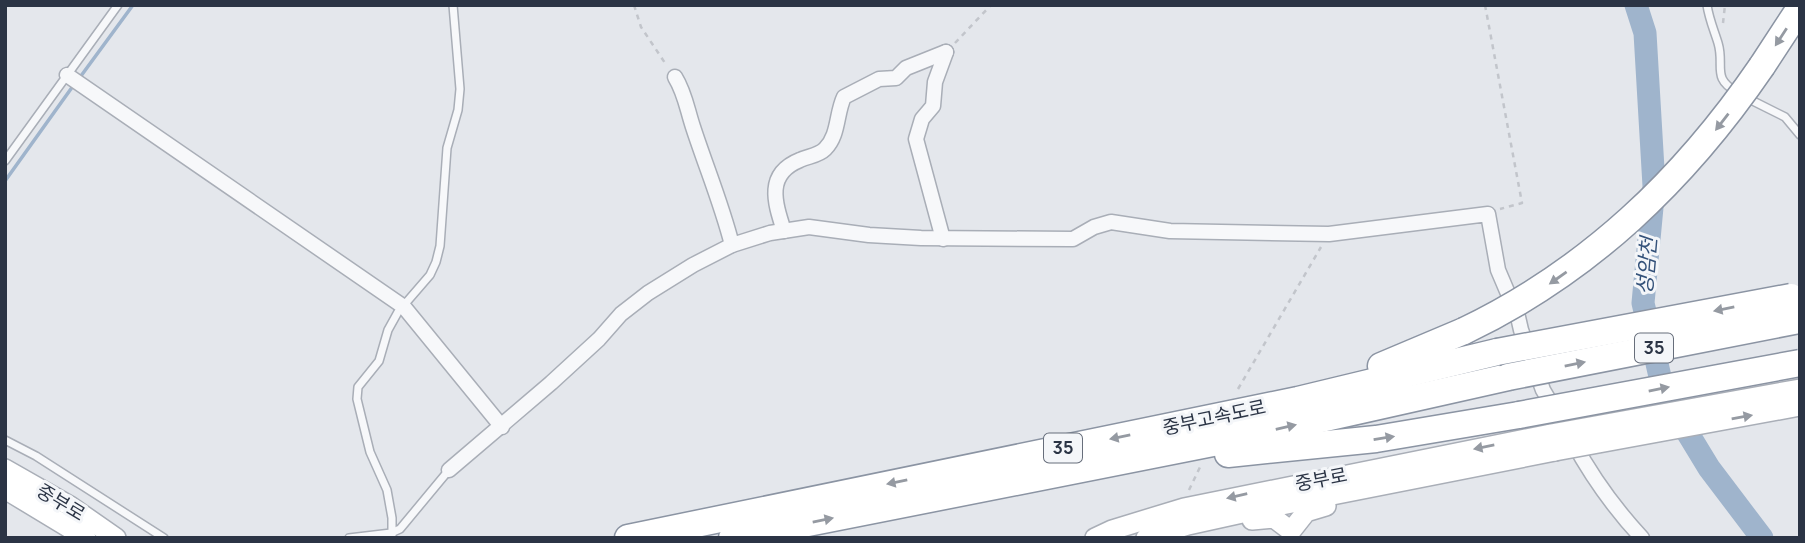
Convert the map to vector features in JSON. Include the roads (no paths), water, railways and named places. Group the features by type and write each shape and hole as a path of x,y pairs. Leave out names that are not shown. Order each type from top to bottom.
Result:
{"highway":[{"path":"1275,405 1384,365 1464,331 1555,280 1637,214 1705,144 1800,8"},
{"name":"중부고속도로","path":"628,538 1275,405 1497,352 1797,308"},
{"name":"중부고속도로","path":"732,538 1228,440 1797,308"},
{"path":"1073,471 1376,439 1800,363"}],"main road":[{"path":"1553,443 1800,389"},
{"path":"1553,443 1800,407"},
{"name":"중부로","path":"1146,538 1188,525 1439,474 1553,443"},
{"name":"중부로","path":"1095,538 1112,530 1184,508 1230,498 1553,443"},
{"name":"중부로","path":"5,469 70,506 116,538"},
{"path":"1188,525 1274,518 1292,534 1306,512 1382,495 1439,474"},
{"name":"중부로","path":"5,489 86,538"}],"street":[{"path":"784,231 773,195 775,188 788,165 815,155 825,148 834,136 844,97 879,79 896,78 906,68 946,52 935,82 933,106 922,119 916,139 943,239"},
{"path":"675,77 687,101 693,127 723,208 733,245"},
{"path":"73,80 404,307 502,427"},
{"path":"449,470 502,427 599,339 621,314 648,293 693,265 733,245 784,231 809,227 869,235 943,239 1073,239 1094,227 1111,222 1170,231 1329,234 1488,214 1497,270 1518,317 1543,390 1587,468 1642,538"}],"lane":[{"path":"5,160 73,80 118,5"},
{"path":"392,536 387,490 370,452 357,399 358,387 379,361 388,330 430,275 440,246 447,148 458,110 460,89 453,5"},
{"path":"1707,5 1709,20 1720,46 1720,74 1725,86 1785,117 1800,135"},
{"path":"5,440 36,456 164,538"},
{"path":"349,538 392,536 449,470"}],"waterway":[{"path":"78,80 133,5"},
{"name":"성암천","path":"1636,5 1645,33 1654,186 1643,303 1664,394 1709,468 1762,538"},
{"path":"5,181 73,86"}]}
